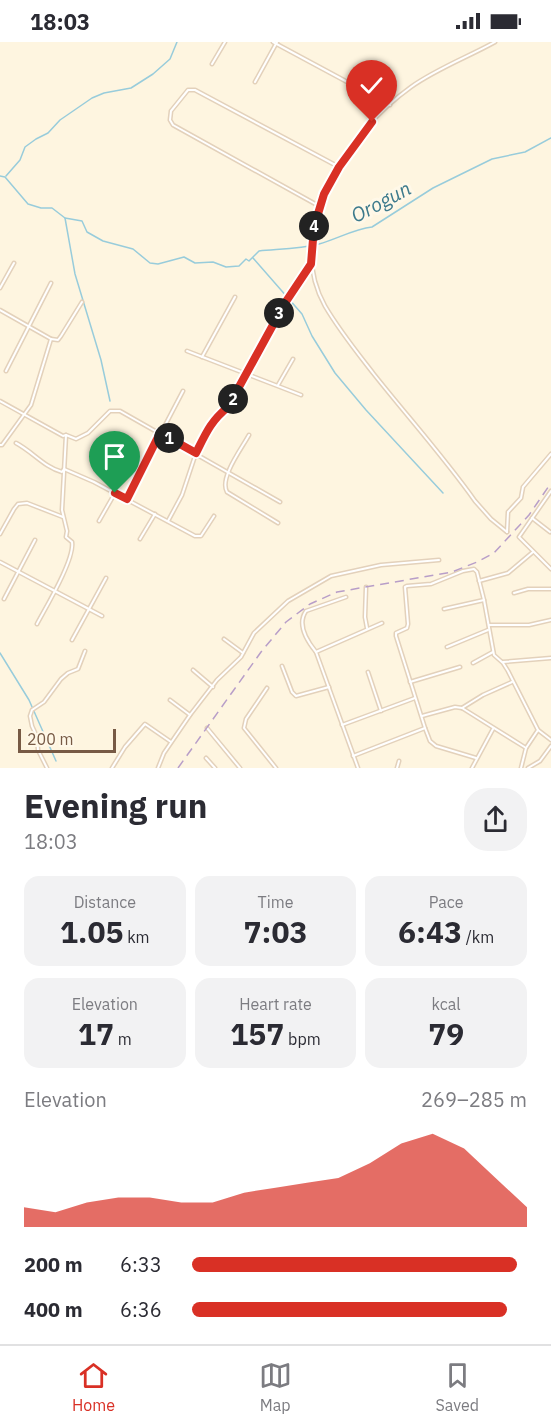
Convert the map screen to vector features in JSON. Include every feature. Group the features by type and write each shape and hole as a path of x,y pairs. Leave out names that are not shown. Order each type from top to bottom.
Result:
{"street":[{"path":"213,64 225,42"},
{"path":"495,42 422,80 390,105 360,136 339,167 319,206 314,227 311,264 325,305 351,345 475,501 507,532 508,512 521,498 523,487 551,454"},
{"path":"255,82 276,43 390,105"},
{"path":"319,206 173,125 170,120 171,111 188,90 195,90 339,167"},
{"path":"0,288 14,262"},
{"path":"168,521 182,495 196,453 211,423 228,407 285,303 311,264"},
{"path":"6,370 51,283"},
{"path":"202,357 235,297"},
{"path":"0,310 51,339 58,340 82,302"},
{"path":"0,445 24,415 35,396 51,339"},
{"path":"187,351 301,395"},
{"path":"278,385 292,359"},
{"path":"127,499 183,391"},
{"path":"0,401 63,436 76,438 81,438 88,433 107,413 114,410 120,411 280,502"},
{"path":"37,624 69,560 73,547 72,542 66,537 67,531 63,517 66,435"},
{"path":"249,435 224,484 227,492 278,523"},
{"path":"16,443 29,450 47,466 62,472 64,469"},
{"path":"64,469 198,536 204,533 214,516"},
{"path":"551,491 519,537 551,569"},
{"path":"99,521 115,493"},
{"path":"0,534 18,504 27,503 63,517"},
{"path":"140,539 156,514"},
{"path":"532,518 550,532"},
{"path":"4,599 35,540"},
{"path":"479,581 508,573 533,552"},
{"path":"158,768 164,753 190,715 243,653 250,638 288,601 324,579 381,565 439,560"},
{"path":"0,562 102,616"},
{"path":"476,758 436,746 430,741 396,634 407,628 408,624 405,587 408,585 431,584 469,569 477,572 496,659 503,663 537,730 551,740"},
{"path":"72,640 106,578"},
{"path":"366,586 367,628"},
{"path":"514,593 528,589 551,589"},
{"path":"346,597 306,611 303,615 306,636 316,652 358,768"},
{"path":"444,609 484,600"},
{"path":"447,647 489,627 551,620"},
{"path":"316,652 382,623"},
{"path":"224,639 243,653"},
{"path":"47,768 38,750 37,736 30,716 32,710 44,702 58,682 67,674 78,669 86,651"},
{"path":"473,663 493,651"},
{"path":"503,663 551,658"},
{"path":"282,666 292,692 296,696 329,687"},
{"path":"410,682 460,667"},
{"path":"194,670 213,687"},
{"path":"368,672 381,711"},
{"path":"422,716 447,709 462,708 513,681"},
{"path":"267,688 246,719 244,728 276,768"},
{"path":"342,725 416,698"},
{"path":"170,699 190,715"},
{"path":"462,708 526,748"},
{"path":"112,768 125,747 146,724 171,742"},
{"path":"207,728 240,768"},
{"path":"353,756 425,728"},
{"path":"472,768 493,729"},
{"path":"521,768 526,748 537,730"},
{"path":"528,768 540,761 551,746"},
{"path":"206,758 215,768"},
{"path":"397,768 399,761"}],"waterway":[{"path":"6,176 20,160 25,147 48,133 60,120 92,98 104,93 131,88 153,74 170,59 177,42"},
{"name":"Orogun","path":"0,176 5,177 28,204 41,208 52,208 65,218 82,221 87,232 103,241 133,249 150,263 158,264 184,257 195,263 213,262 226,267 239,266 246,259 249,261 259,251 311,246 372,227 433,188 492,159 525,152 551,138"},
{"path":"65,218 75,274 101,360 110,401"},
{"path":"253,258 302,314 312,336 335,373 443,493"},
{"path":"0,653 29,700 56,761"}],"railway":[{"path":"178,768 261,652 286,622 310,604 337,592 452,572 477,562 494,553 529,515 551,483"}],"route":[{"path":"115,493 127,499 160,433 196,453 211,423 228,407 285,303 311,264 314,227 324,194 339,167 372,122"}]}
